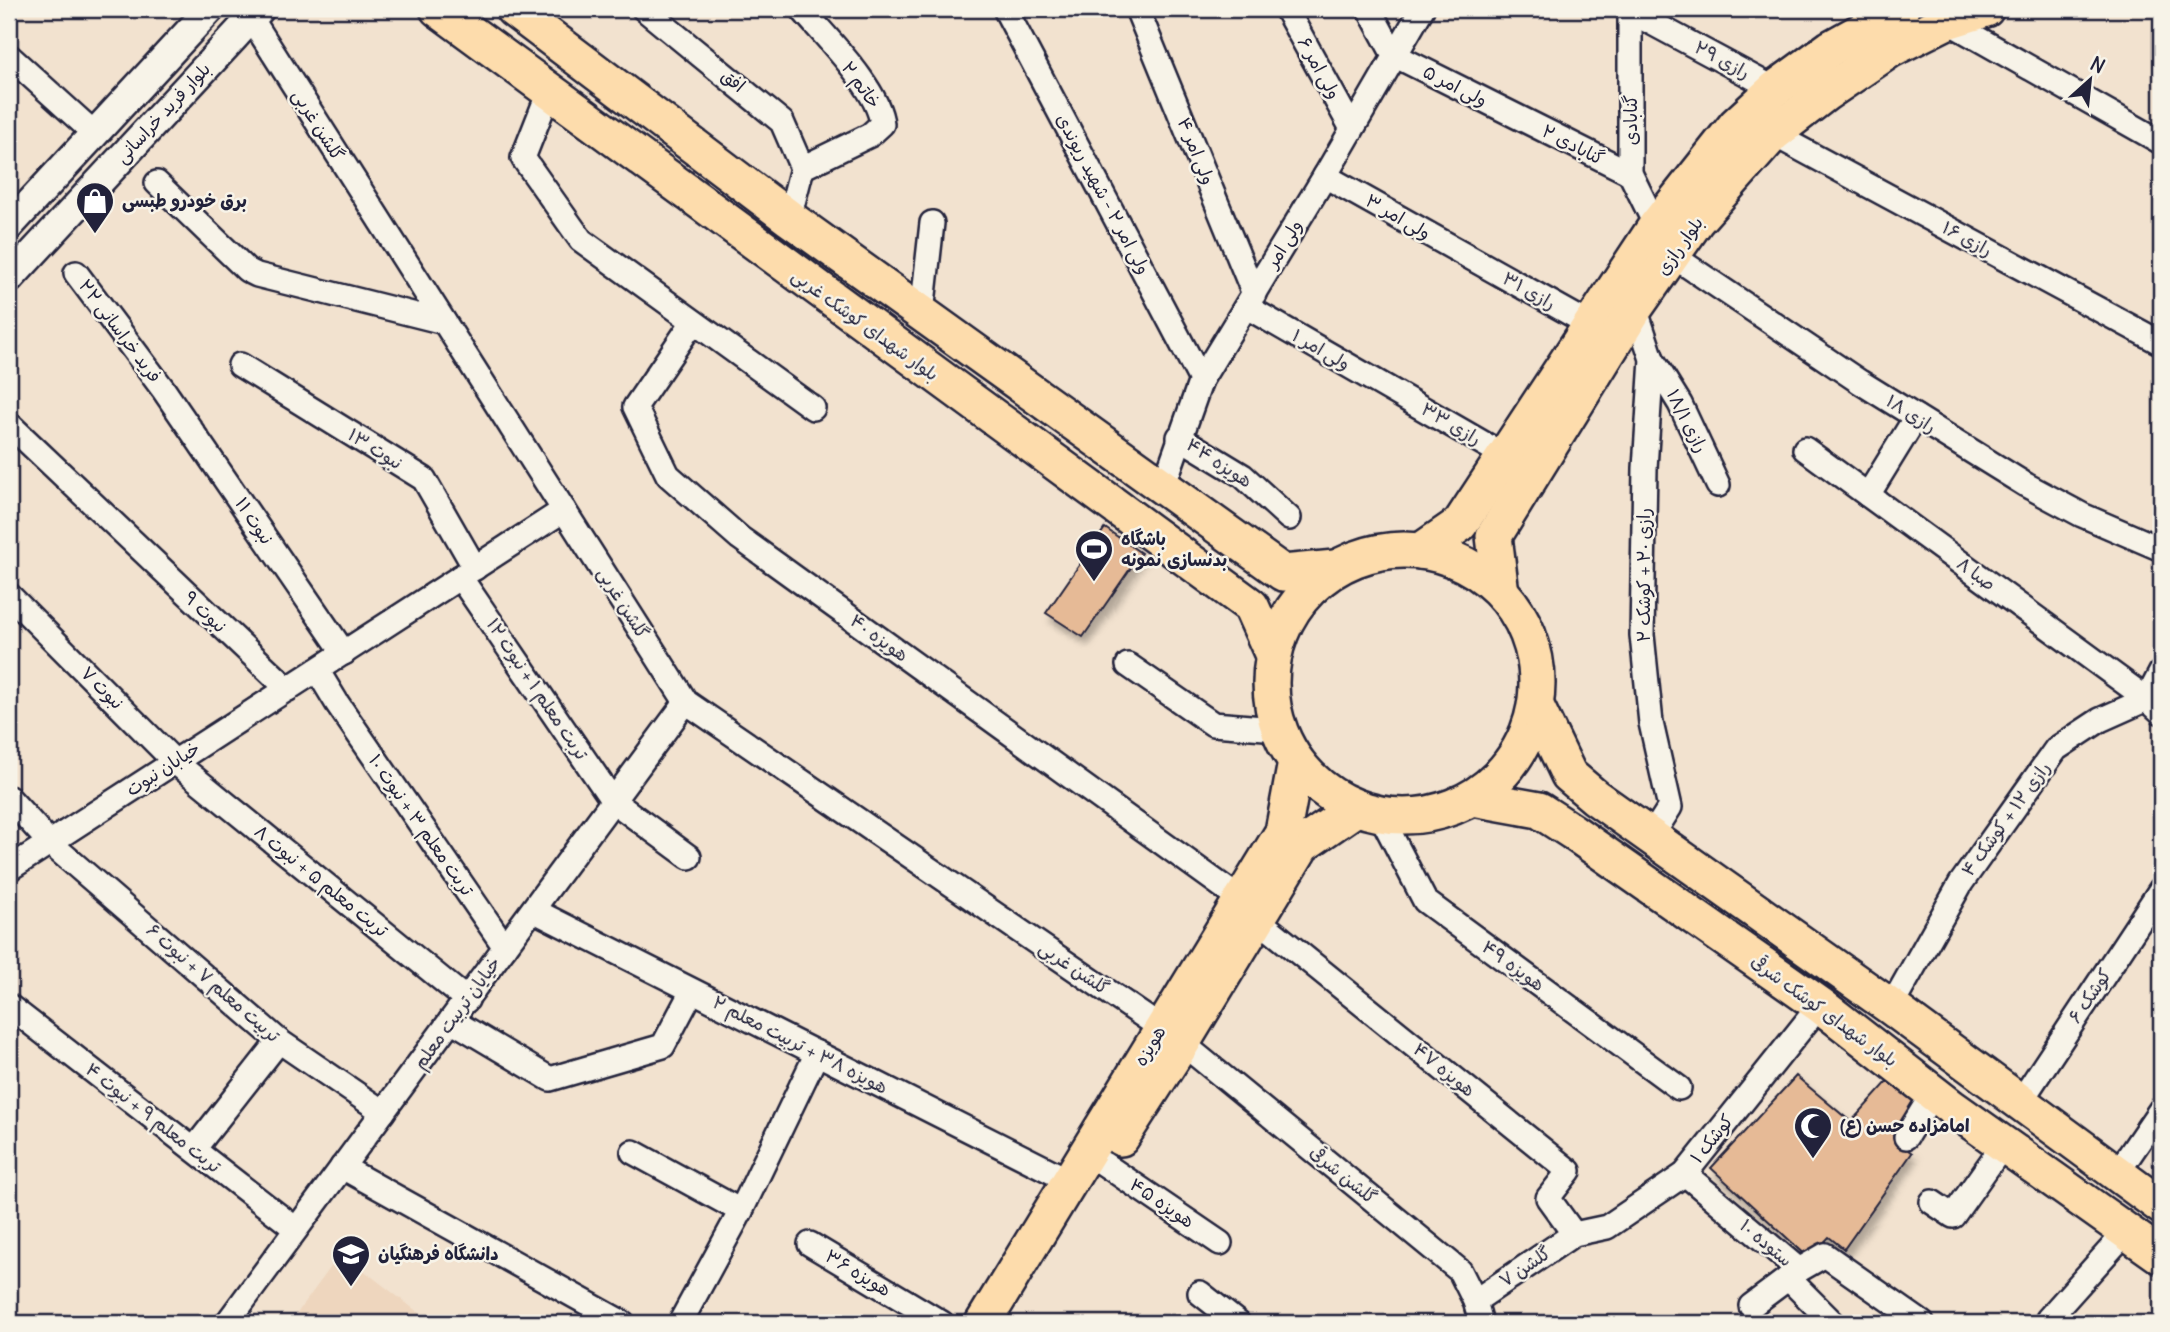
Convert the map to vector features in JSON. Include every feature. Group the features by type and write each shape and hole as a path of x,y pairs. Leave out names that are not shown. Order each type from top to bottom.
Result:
{"main road":[{"name":"بلوار شهدای کوشک غربی","path":"438,9 1251,606 1273,655"},
{"name":"بلوار رازی","path":"1421,551 1460,524 1507,457 1589,324 1656,226 1736,125 1775,89 1832,48 1901,9"},
{"name":"بلوار رازی","path":"1500,585 1494,537 1635,308 1696,221 1773,134 1826,93 1891,49 1947,21 1986,9"},
{"path":"507,61 522,15 789,218 1283,573 1335,568 1376,552 1421,551 1456,561 1500,585 1518,615 1535,659 1536,706 1525,740 1505,770 1473,799 1448,809 1414,816 1368,811 1317,785 1296,762 1278,729 1270,692 1273,655 1295,605 1335,568"},
{"path":"1536,706 1569,775 2161,1206"},
{"name":"هویزه","path":"1007,1323 1104,1164 1172,1036 1249,909 1283,832 1296,762"},
{"path":"1539,810 1539,796 1544,784 1555,775 1569,775"},
{"name":"بلوار شهدای کوشک شرقی","path":"1473,799 1539,810 1819,1006 1933,1093 2161,1256"},
{"name":"هویزه","path":"1249,909 1302,845 1368,811"},
{"name":"هویزه","path":"983,1323 1068,1180 1172,1036"}],"street":[{"name":"بلوار فرید خراسانی","path":"9,226 210,9"},
{"name":"افق","path":"644,9 782,122 802,168"},
{"name":"خاتم ۲","path":"802,9 871,94 881,114 882,124 870,135 802,168"},
{"name":"ولی امر ۲ - شهید ریوندی","path":"1005,9 1201,380"},
{"name":"ولی امر ۴","path":"1137,9 1250,301"},
{"name":"ولی امر ۶","path":"1286,9 1351,127"},
{"path":"1369,9 1394,55"},
{"name":"ولی امر","path":"1163,487 1201,380 1325,176 1351,127 1422,9"},
{"name":"رازی ۲۹","path":"1629,10 1775,89"},
{"name":"گنابادی","path":"1629,10 1630,173 1656,226"},
{"name":"بلوار فرید خراسانی","path":"9,279 255,14"},
{"name":"گلشن غربی","path":"255,14 444,322 686,702 1172,1036"},
{"path":"1947,21 2161,142"},
{"name":"ولی امر ۵","path":"1394,55 1516,116"},
{"path":"9,56 95,134"},
{"path":"144,82 168,107"},
{"path":"549,92 523,158 581,240 813,408"},
{"name":"گنابادی ۲","path":"1516,116 1630,173"},
{"name":"رازی ۱۶","path":"1773,134 2161,343"},
{"path":"789,218 802,168"},
{"name":"ولی امر ۳","path":"1325,176 1470,258"},
{"path":"157,183 247,270 257,275 444,322"},
{"path":"922,313 932,223"},
{"name":"رازی ۱۸","path":"1673,256 1916,417 2026,485 2082,515 2161,550"},
{"name":"رازی ۳۱","path":"1470,258 1589,324"},
{"name":"فرید خراسانی ۲۲","path":"76,273 163,389"},
{"name":"ولی امر ۱","path":"1250,301 1395,392"},
{"name":"رازی ۲۰ + کوشک ۲","path":"1635,308 1652,359 1645,468 1642,635 1651,723 1670,807 1651,837"},
{"name":"هویزه ۴۰","path":"693,321 635,407 668,475 740,538 1249,909"},
{"name":"رازی ۱۸/۱","path":"1652,359 1680,404 1718,485"},
{"name":"نبوت ۱۳","path":"240,365 424,479 467,572"},
{"name":"نبوت ۱۱","path":"163,389 344,653"},
{"name":"رازی ۳۳","path":"1395,392 1507,457"},
{"path":"1868,495 1916,417"},
{"name":"نبوت ۹","path":"9,424 288,689"},
{"name":"هویزه ۴۴","path":"1179,437 1243,476 1289,518"},
{"name":"صبا ۸","path":"1805,449 2154,706"},
{"name":"خیابان نبوت","path":"9,869 564,510"},
{"name":"تربت معلم ۱ + نبوت ۱۲","path":"467,572 613,801 689,858"},
{"name":"نبوت ۷","path":"9,595 175,762"},
{"path":"1128,665 1213,724 1278,729"},
{"name":"تربت معلم ۳ + نبوت ۱۰","path":"317,670 505,947"},
{"path":"2154,706 2161,672"},
{"name":"خیایان تربیت معلم","path":"227,1323 686,702"},
{"name":"رازی ۱۲ + کوشک ۴","path":"1891,1007 1961,883 2056,749 2100,720 2154,706"},
{"name":"تربت معلم ۵ + نبوت ۸","path":"175,762 467,1000"},
{"name":"تربیت معلم ۷ + نبوت ۶","path":"9,799 50,843 279,1041 383,1112"},
{"name":"هویزه ۴۹","path":"1368,811 1425,901 1679,1088"},
{"name":"کوشک ۶","path":"2019,1104 2161,889"},
{"name":"هویزه ۴۷","path":"1249,909 1569,1171 1548,1199 1574,1234"},
{"name":"هویزه ۳۸ + تربیت معلم ۲","path":"533,910 1068,1180"},
{"path":"451,1020 550,1079 663,1046 692,990"},
{"name":"تربت معلم ۹ + نبوت ۴","path":"9,1006 296,1229"},
{"name":"کوشک ۱","path":"1574,1234 1607,1227 1685,1174 1819,1006"},
{"name":"گلشن شرقی","path":"1172,1036 1460,1271 1478,1312"},
{"path":"194,1150 279,1041"},
{"path":"680,1323 741,1211 817,1053"},
{"path":"1906,1137 1933,1093"},
{"path":"2116,1175 2161,1109"},
{"path":"1932,1202 1953,1216 2004,1144"},
{"path":"633,1153 741,1211"},
{"name":"هویزه ۴۵","path":"1104,1164 1220,1243"},
{"path":"342,1167 623,1323"},
{"name":"ستوده ۱۰","path":"1685,1174 1793,1274 1825,1255 1922,1323"},
{"path":"2048,1319 2126,1232"},
{"name":"گلشن ۷","path":"1478,1312 1574,1234"},
{"name":"هویزه ۳۶","path":"810,1244 942,1323"},
{"path":"1751,1306 1793,1274 1833,1323"},
{"path":"1200,1293 1238,1323"}],"shaded area":[{"name":"دانشگاه فرهنگیان","path":"341,1253 432,1323 290,1323"}],"building":[{"name":"باشگاه بدنسازی نمونه","path":"1105,528 1141,553 1083,637 1046,613"},
{"name":"امامزاده حسن (ع)","path":"1796,1076 1851,1122 1888,1081 1920,1106 1899,1143 1912,1153 1844,1249 1829,1237 1809,1258 1711,1168"}],"place":[{"name":"برق خودرو طبسی","path":"95,235"},
{"name":"باشگاه بدنسازی نمونه","path":"1094,583"},
{"name":"امامزاده حسن (ع)","path":"1813,1160"},
{"name":"دانشگاه فرهنگیان","path":"351,1288"}]}
